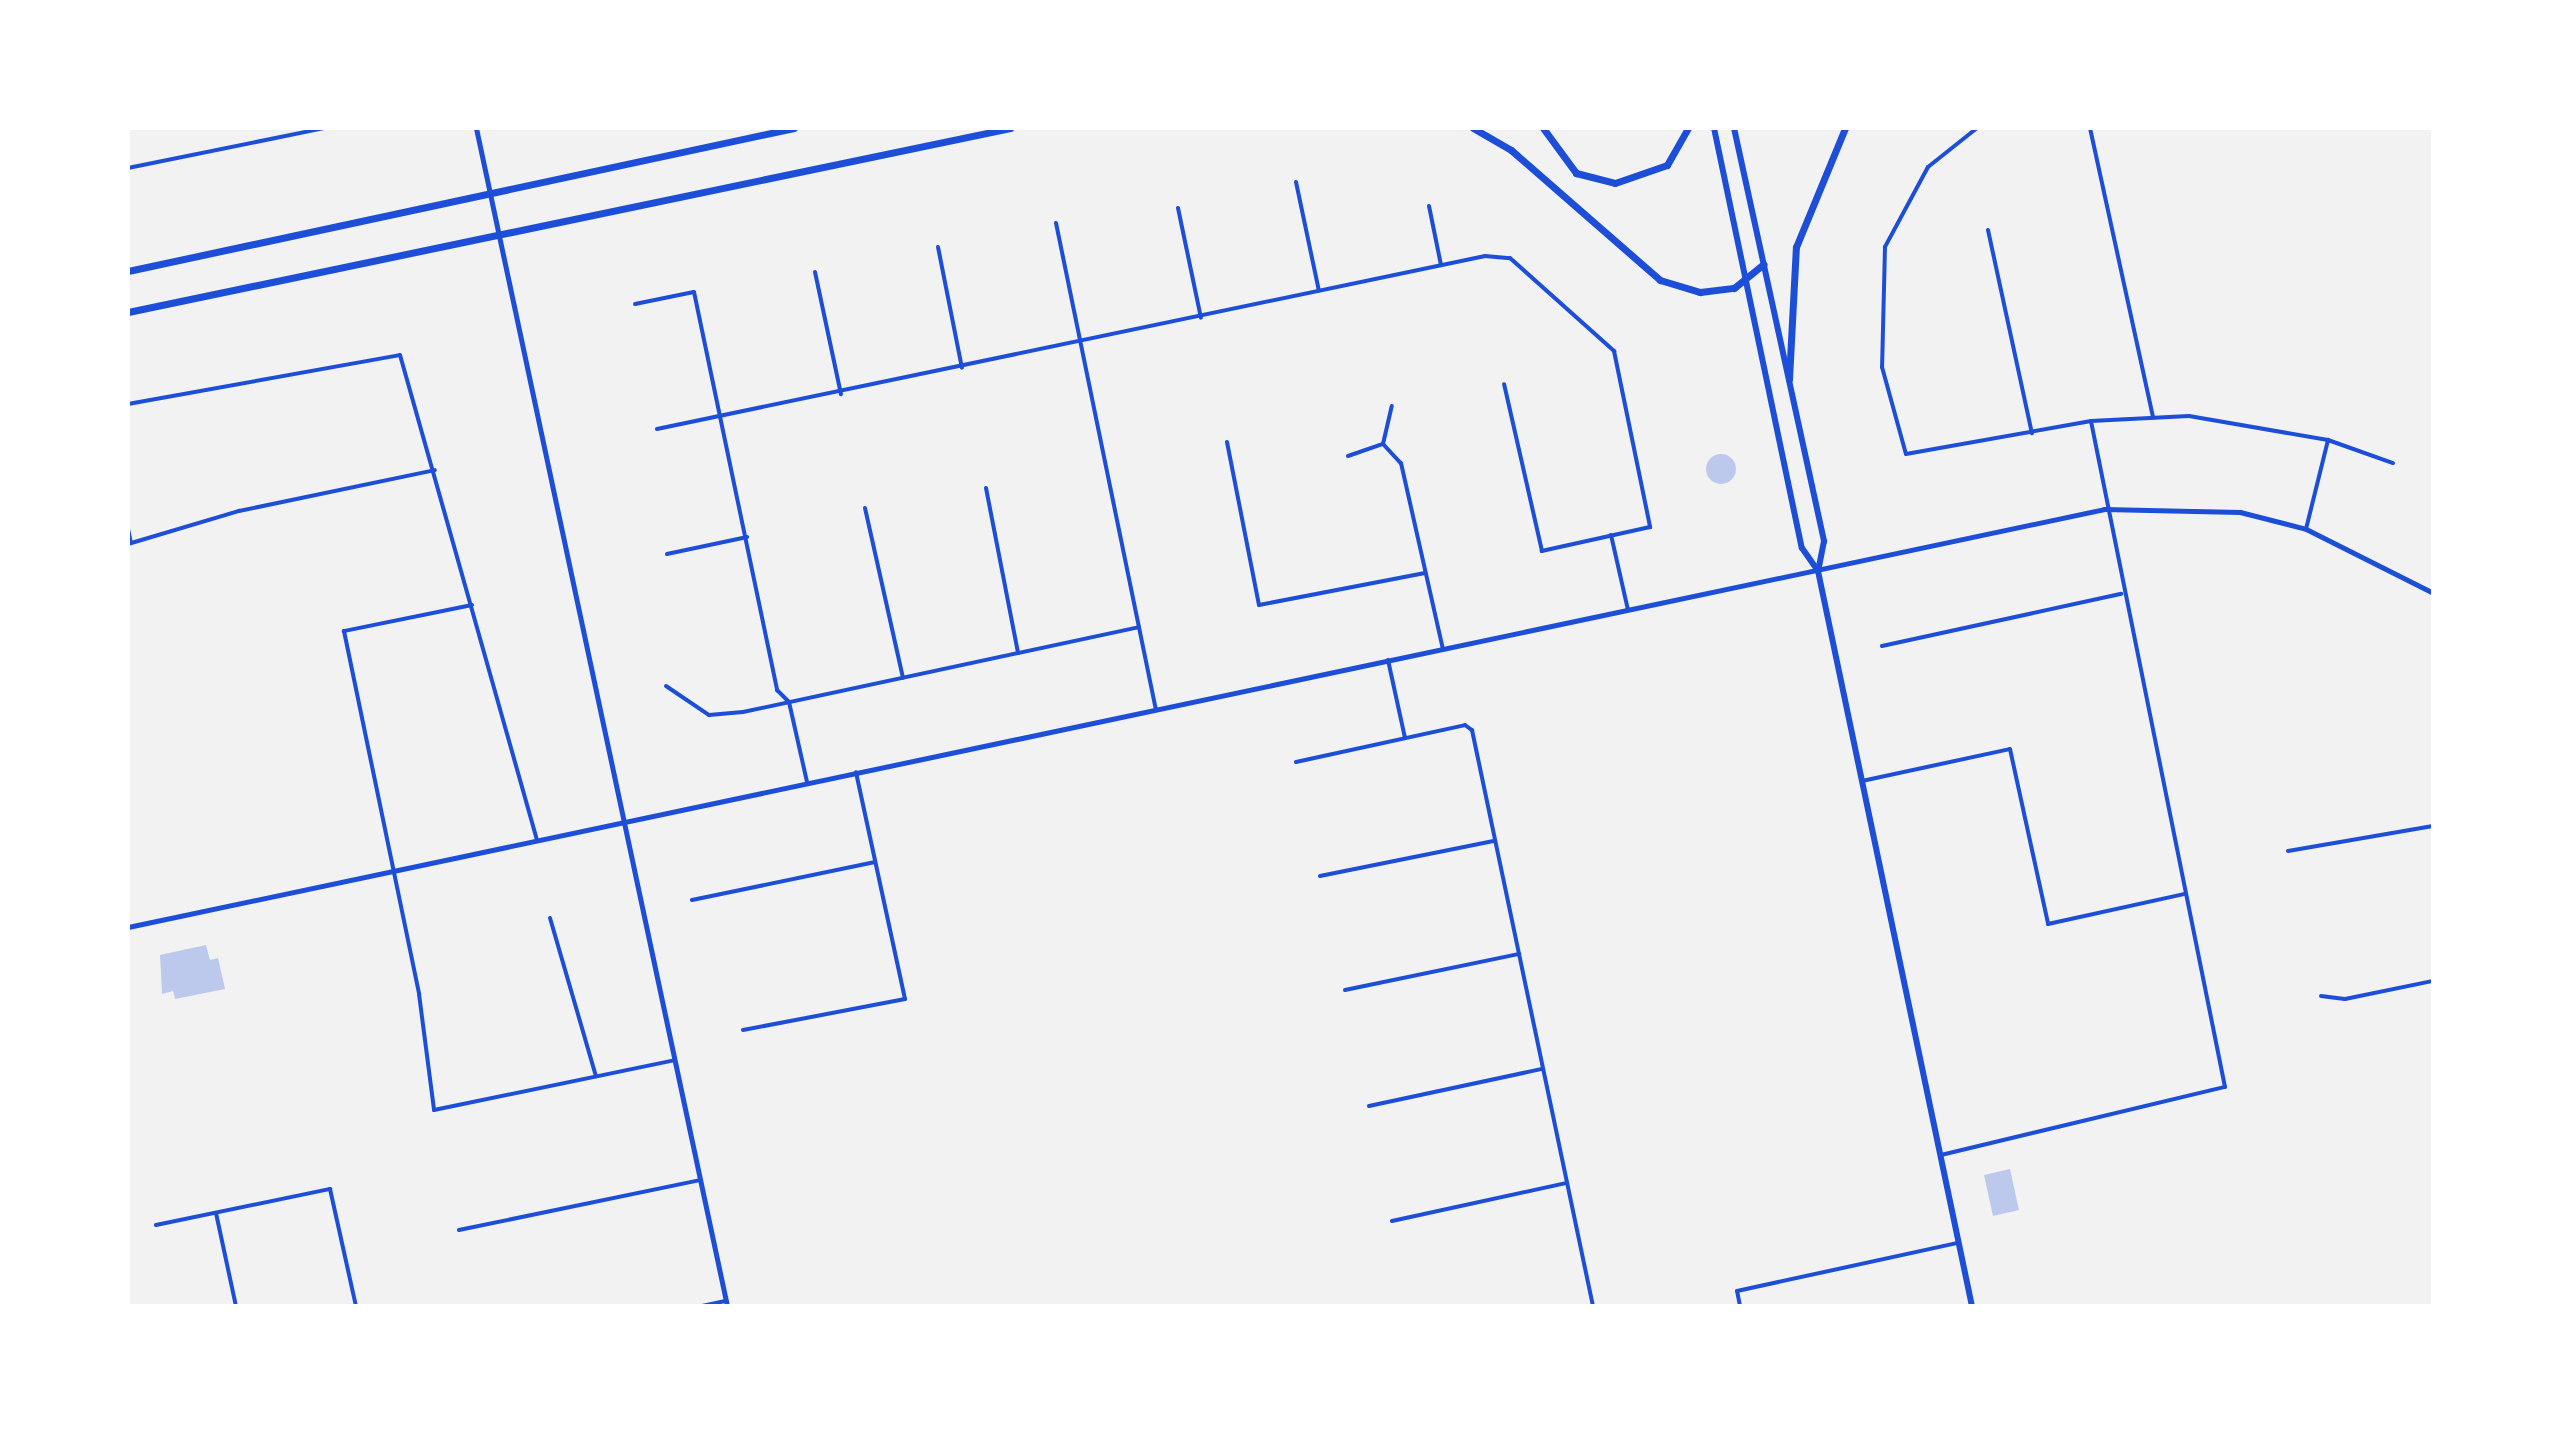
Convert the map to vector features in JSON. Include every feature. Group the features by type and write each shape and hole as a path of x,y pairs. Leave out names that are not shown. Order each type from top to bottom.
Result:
{"highway":[{"path":"128,271 794,128"},
{"path":"128,312 1010,128"},
{"path":"1473,128 1511,150 1660,280 1700,292 1747,284 1764,264"},
{"path":"1543,128 1576,173 1615,183 1667,165 1688,128"},
{"path":"1789,379 1796,247 1845,128"}],"main road":[{"path":"1714,128 1802,548 1818,571 1972,1306"},
{"path":"1734,128 1824,541 1818,571"}],"street":[{"path":"128,168 324,128"},
{"path":"476,128 727,1304 702,1306"},
{"path":"1977,128 1928,167 1885,247 1882,367 1906,454 2091,421 2153,417 2259,425 2328,440 2393,463"},
{"path":"2090,128 2153,417"},
{"path":"1296,182 1319,291"},
{"path":"1429,206 1441,265"},
{"path":"1178,208 1201,318"},
{"path":"1056,223 1156,709"},
{"path":"1988,230 2032,433"},
{"path":"938,247 962,368"},
{"path":"657,429 841,394 1441,265 1510,258 1614,351 1650,527 1542,551 1504,384"},
{"path":"815,272 841,394"},
{"path":"635,304 694,292 723,418 777,690 789,702 807,782"},
{"path":"128,404 400,355 435,470 537,840"},
{"path":"1383,444 1392,406"},
{"path":"1941,1155 2217,1093 2224,1080 2121,594 2091,421"},
{"path":"2306,529 2328,440"},
{"path":"1227,442 1259,605 1425,573"},
{"path":"1348,456 1383,444"},
{"path":"1383,444 1401,463 1443,649"},
{"path":"128,529 129,544 239,511 435,470"},
{"path":"986,488 1018,653"},
{"path":"865,508 903,678"},
{"path":"128,927 2104,509 2234,512 2306,529 2433,593"},
{"path":"1611,535 1628,610"},
{"path":"667,554 747,537"},
{"path":"1882,646 2121,594"},
{"path":"472,605 344,631 394,870 434,1110 675,1060"},
{"path":"666,686 709,715 789,702 1139,627"},
{"path":"1388,660 1405,738"},
{"path":"1296,762 1465,725 1495,840 1593,1306"},
{"path":"1862,781 2010,749 2048,924 2185,894"},
{"path":"743,1030 905,999 856,772"},
{"path":"2288,851 2433,826"},
{"path":"1320,876 1495,840"},
{"path":"692,900 875,862"},
{"path":"550,918 596,1076"},
{"path":"1345,990 1519,954"},
{"path":"2321,996 2345,999 2433,981"},
{"path":"1369,1106 1543,1069"},
{"path":"459,1230 700,1180"},
{"path":"1392,1221 1567,1183"},
{"path":"156,1225 330,1189 356,1306"},
{"path":"216,1213 236,1306"},
{"path":"1740,1306 1737,1291 1958,1242"}],"building":[{"path":"1721,454 1727,455 1735,463 1735,475 1727,483 1721,484 1715,483 1707,475 1706,469 1707,463 1715,455"},
{"path":"206,945 210,960 218,958 225,989 175,999 173,991 162,994 160,955"},
{"path":"2010,1169 2019,1210 1993,1216 1984,1175"}]}
